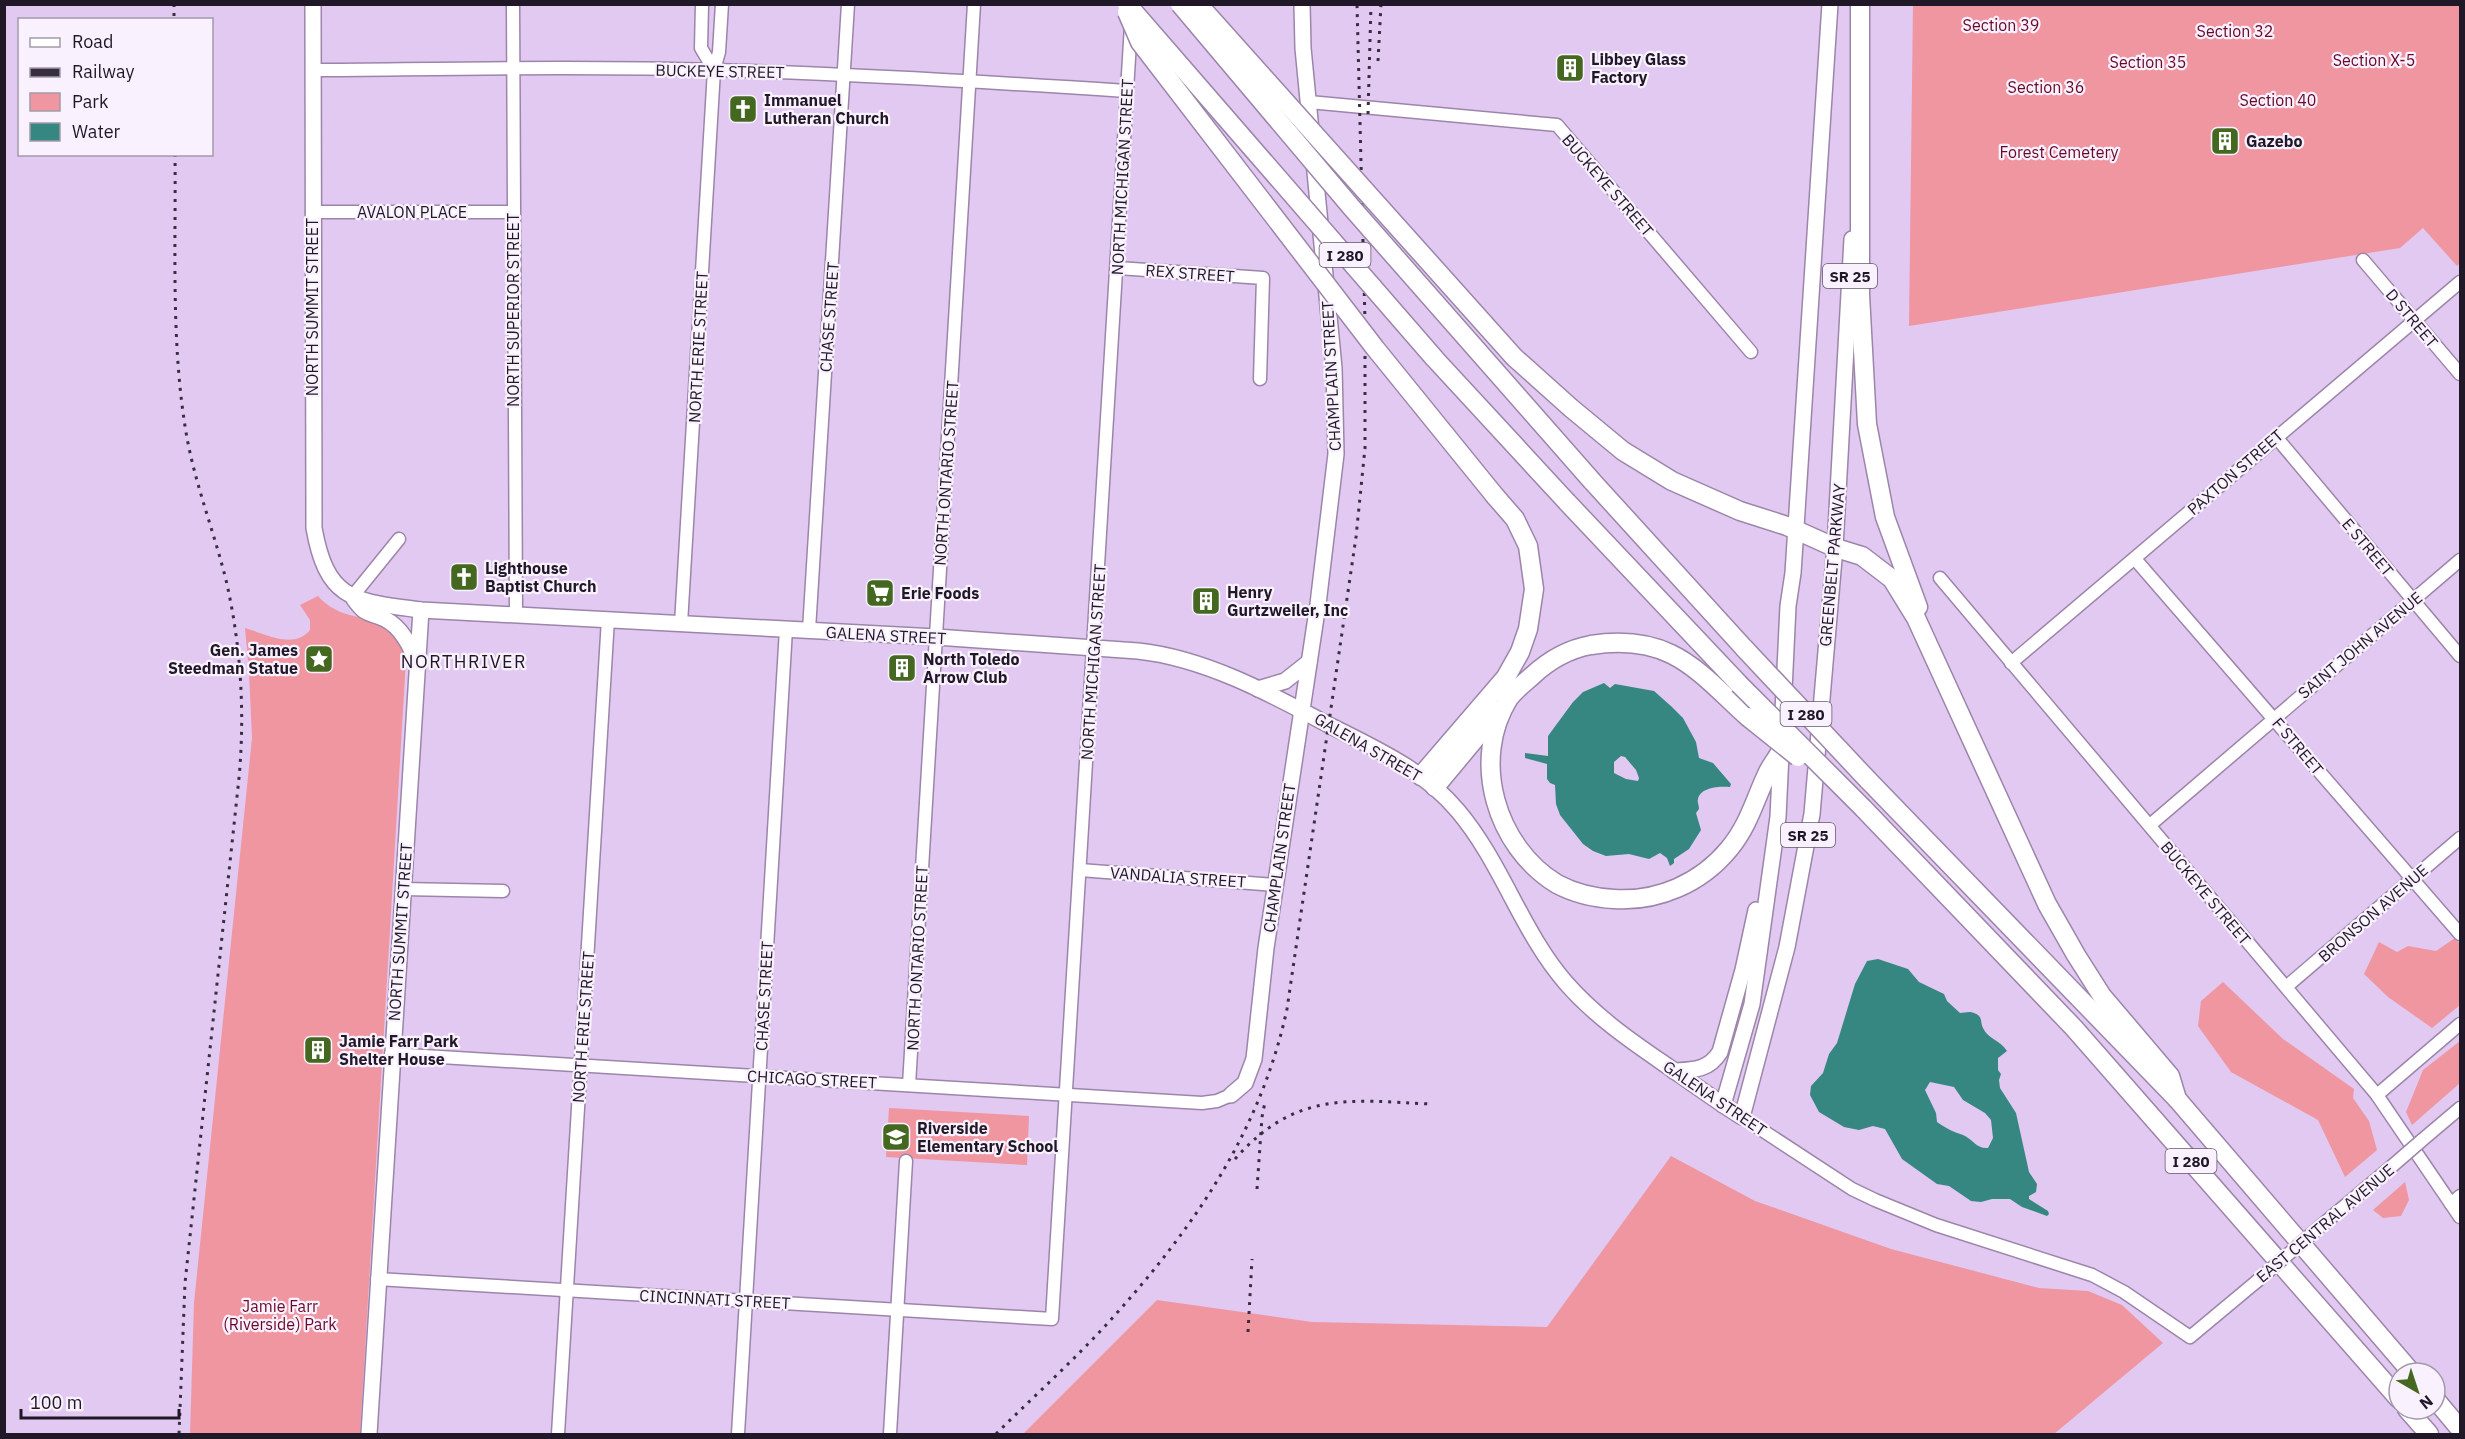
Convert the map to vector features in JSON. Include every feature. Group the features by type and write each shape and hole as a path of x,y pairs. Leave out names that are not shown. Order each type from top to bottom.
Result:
{"highway":[{"path":"1126,4 1140,42 1376,348 1515,519 1528,546 1534,589 1528,629 1521,652 1506,677 1428,781"},
{"name":"I 280","path":"1126,4 1435,359 1739,684 1863,808 2074,1028 2387,1386"},
{"name":"I 280","path":"1180,4 1352,208 1592,481 1868,780 2177,1099 2402,1361"},
{"path":"1198,4 1514,357 1571,408 1623,451 1672,481 1732,508 1796,530 1835,548 1862,556 1892,579 1916,618 2048,904 2076,956 2102,996 2170,1076 2177,1099"},
{"path":"1860,4 1860,295 1867,424 1885,516 1949,687"},
{"path":"1428,781 1541,667 1566,653 1599,644 1634,644 1671,654 1684,663 1863,808"},
{"path":"1511,696 1497,725 1491,768 1496,805 1514,844 1542,874 1560,885 1587,895 1624,900 1643,898 1680,887 1702,874 1728,850 1740,835 1768,773 1782,749"},
{"path":"2447,1414 2460,1429"},
{"path":"2418,1421 2429,1434"}],"main road":[{"name":"NORTH SUMMIT STREET","path":"313,4 314,528 324,567 364,612 385,619 398,630 408,644 418,670"},
{"name":"CHAMPLAIN STREET","path":"1231,1095 1245,1083 1254,1059 1275,885 1309,662 1336,454 1334,368 1309,110 1302,4"},
{"name":"SR 25","path":"1723,1105 1752,1004 1778,817 1788,606 1796,530 1830,4"},
{"name":"GREENBELT PARKWAY","path":"1742,1117 1787,947 1812,814 1835,548 1850,297 1860,4"},
{"name":"GALENA STREET","path":"352,597 369,603 421,610 936,637 1094,648 1168,656 1258,689 1372,746 1428,781 1458,810 1478,837 1495,863 1533,934 1564,981 1604,1021 1742,1117"},
{"name":"NORTH SUMMIT STREET","path":"369,1434 391,1054 421,610"},
{"path":"1258,689 1285,681 1309,662"},
{"path":"1674,1071 1703,1068 1714,1062 1720,1052 1743,970 1778,817"}],"street":[{"name":"NORTH SUPERIOR STREET","path":"513,4 512,212 516,615"},
{"name":"NORTH ERIE STREET","path":"702,4 701,48 714,70"},
{"name":"NORTH ERIE STREET","path":"681,624 714,70 719,52 722,4"},
{"name":"CHASE STREET","path":"809,630 848,4"},
{"name":"NORTH ONTARIO STREET","path":"909,1085 974,4"},
{"name":"NORTH MICHIGAN STREET","path":"1052,1319 1118,268 1132,4"},
{"name":"BUCKEYE STREET","path":"313,70 513,68 714,70 844,74 1126,91"},
{"name":"BUCKEYE STREET","path":"1309,110 1557,125 1751,352"},
{"name":"AVALON PLACE","path":"312,212 512,212"},
{"name":"D STREET","path":"2363,261 2460,374"},
{"name":"REX STREET","path":"1118,268 1263,278 1260,379"},
{"name":"PAXTON STREET","path":"2011,663 2460,282"},
{"name":"E STREET","path":"2276,437 2460,656"},
{"path":"352,597 399,539"},
{"name":"F STREET","path":"2135,559 2460,934"},
{"name":"SAINT JOHN AVENUE","path":"2150,825 2460,560"},
{"name":"BUCKEYE STREET","path":"1940,579 2377,1095 2456,1200 2460,1217"},
{"name":"NORTH ERIE STREET","path":"558,1434 608,619"},
{"name":"CHASE STREET","path":"738,1434 786,629"},
{"name":"BRONSON AVENUE","path":"2286,987 2460,838"},
{"name":"VANDALIA STREET","path":"1080,870 1275,885"},
{"path":"403,889 503,891"},
{"path":"2377,1095 2460,1024"},
{"name":"CHICAGO STREET","path":"391,1054 1067,1096 1202,1102 1217,1101 1231,1095"},
{"name":"EAST CENTRAL AVENUE","path":"2190,1337 2460,1108"},
{"name":"GALENA STREET","path":"1742,1117 1852,1188 1875,1200 1936,1225 2092,1275 2124,1292 2190,1337"},
{"path":"890,1434 906,1161"},
{"name":"CINCINNATI STREET","path":"377,1279 1052,1319"}],"green space":[{"name":"Forest Cemetery","path":"1913,5 2460,5 2460,263 2457,266 2423,228 2400,248 1909,326"},
{"name":"Jamie Farr (Riverside) Park","path":"318,596 330,607 380,623 390,630 399,642 406,660 360,1434 190,1434 194,1303 252,738 245,628 279,639 296,639 303,636 310,630 310,620 300,605"},
{"path":"2455,938 2460,944 2460,1005 2432,1028 2388,997 2364,974 2379,942 2397,952 2408,946 2436,951"},
{"path":"2223,982 2283,1039 2354,1089 2353,1098 2369,1121 2377,1150 2345,1177 2318,1120 2231,1072 2198,1026 2201,1001"},
{"path":"2460,1041 2460,1083 2412,1125 2406,1112 2423,1070"},
{"path":"889,1108 1029,1116 1027,1165 886,1157"},
{"path":"1671,1156 1755,1201 1891,1249 2039,1288 2088,1291 2122,1305 2163,1343 2054,1434 1023,1434 1157,1300 1312,1322 1547,1327"},
{"path":"2405,1182 2409,1200 2401,1216 2383,1218 2373,1210"}],"water":[{"path":"1604,683 1610,688 1615,684 1654,691 1683,718 1696,742 1699,758 1713,763 1731,784 1730,787 1716,787 1700,795 1699,809 1696,813 1701,830 1689,849 1674,859 1674,863 1670,866 1667,858 1660,853 1649,859 1629,854 1606,856 1583,844 1560,815 1556,804 1555,785 1547,779 1547,764 1525,758 1525,753 1548,756 1548,736 1583,692","holes":["1621,756 1625,757 1636,770 1638,781 1626,779 1614,773 1614,762"]},
{"path":"1878,959 1908,969 1919,982 1944,994 1947,1001 1960,1013 1977,1014 1985,1032 2007,1051 1998,1058 1998,1070 2001,1074 2000,1088 2016,1113 2029,1172 2037,1184 2036,1192 2029,1196 2029,1199 2048,1211 2047,1216 2022,1207 2010,1199 1971,1201 1949,1186 1937,1184 1902,1159 1885,1129 1873,1126 1859,1130 1844,1127 1819,1112 1810,1095 1811,1086 1823,1073 1829,1054 1837,1043 1855,984 1867,961","holes":["1930,1082 1954,1087 1963,1100 1985,1113 1991,1120 1993,1138 1988,1148 1980,1147 1937,1122 1936,1113 1925,1090"]}],"railway":[{"path":"174,4 174,18"},
{"path":"996,1434 1106,1325 1137,1290 1194,1217 1240,1139 1259,1098 1275,1055 1287,1009 1356,537 1365,448 1365,321 1357,4"},
{"path":"1368,114 1371,4"},
{"path":"1378,61 1381,4"},
{"path":"175,156 175,290 181,392 193,465 231,604 238,654 242,728 239,778 185,1283 179,1434"},
{"path":"1235,1159 1257,1137 1279,1121 1324,1104 1373,1101 1430,1104"},
{"path":"1257,1189 1265,1102"},
{"path":"1248,1332 1252,1259"}],"place":[{"name":"Libbey Glass Factory","path":"1570,68"},
{"name":"Immanuel Lutheran Church","path":"743,109"},
{"name":"Gazebo","path":"2225,141"},
{"name":"Lighthouse Baptist Church","path":"464,577"},
{"name":"Erie Foods","path":"880,593"},
{"name":"Henry Gurtzweiler, Inc","path":"1206,601"},
{"name":"Gen. James Steedman Statue","path":"319,659"},
{"name":"North Toledo Arrow Club","path":"902,668"},
{"name":"Jamie Farr Park Shelter House","path":"318,1050"},
{"name":"Riverside Elementary School","path":"896,1137"}],"district":[{"name":"NORTHRIVER","path":"464,661"}],"park label":[{"name":"Section 39","path":"2001,25"},
{"name":"Section 32","path":"2235,31"},
{"name":"Section X-5","path":"2374,60"},
{"name":"Section 35","path":"2148,62"},
{"name":"Section 36","path":"2046,87"},
{"name":"Section 40","path":"2278,100"}]}
